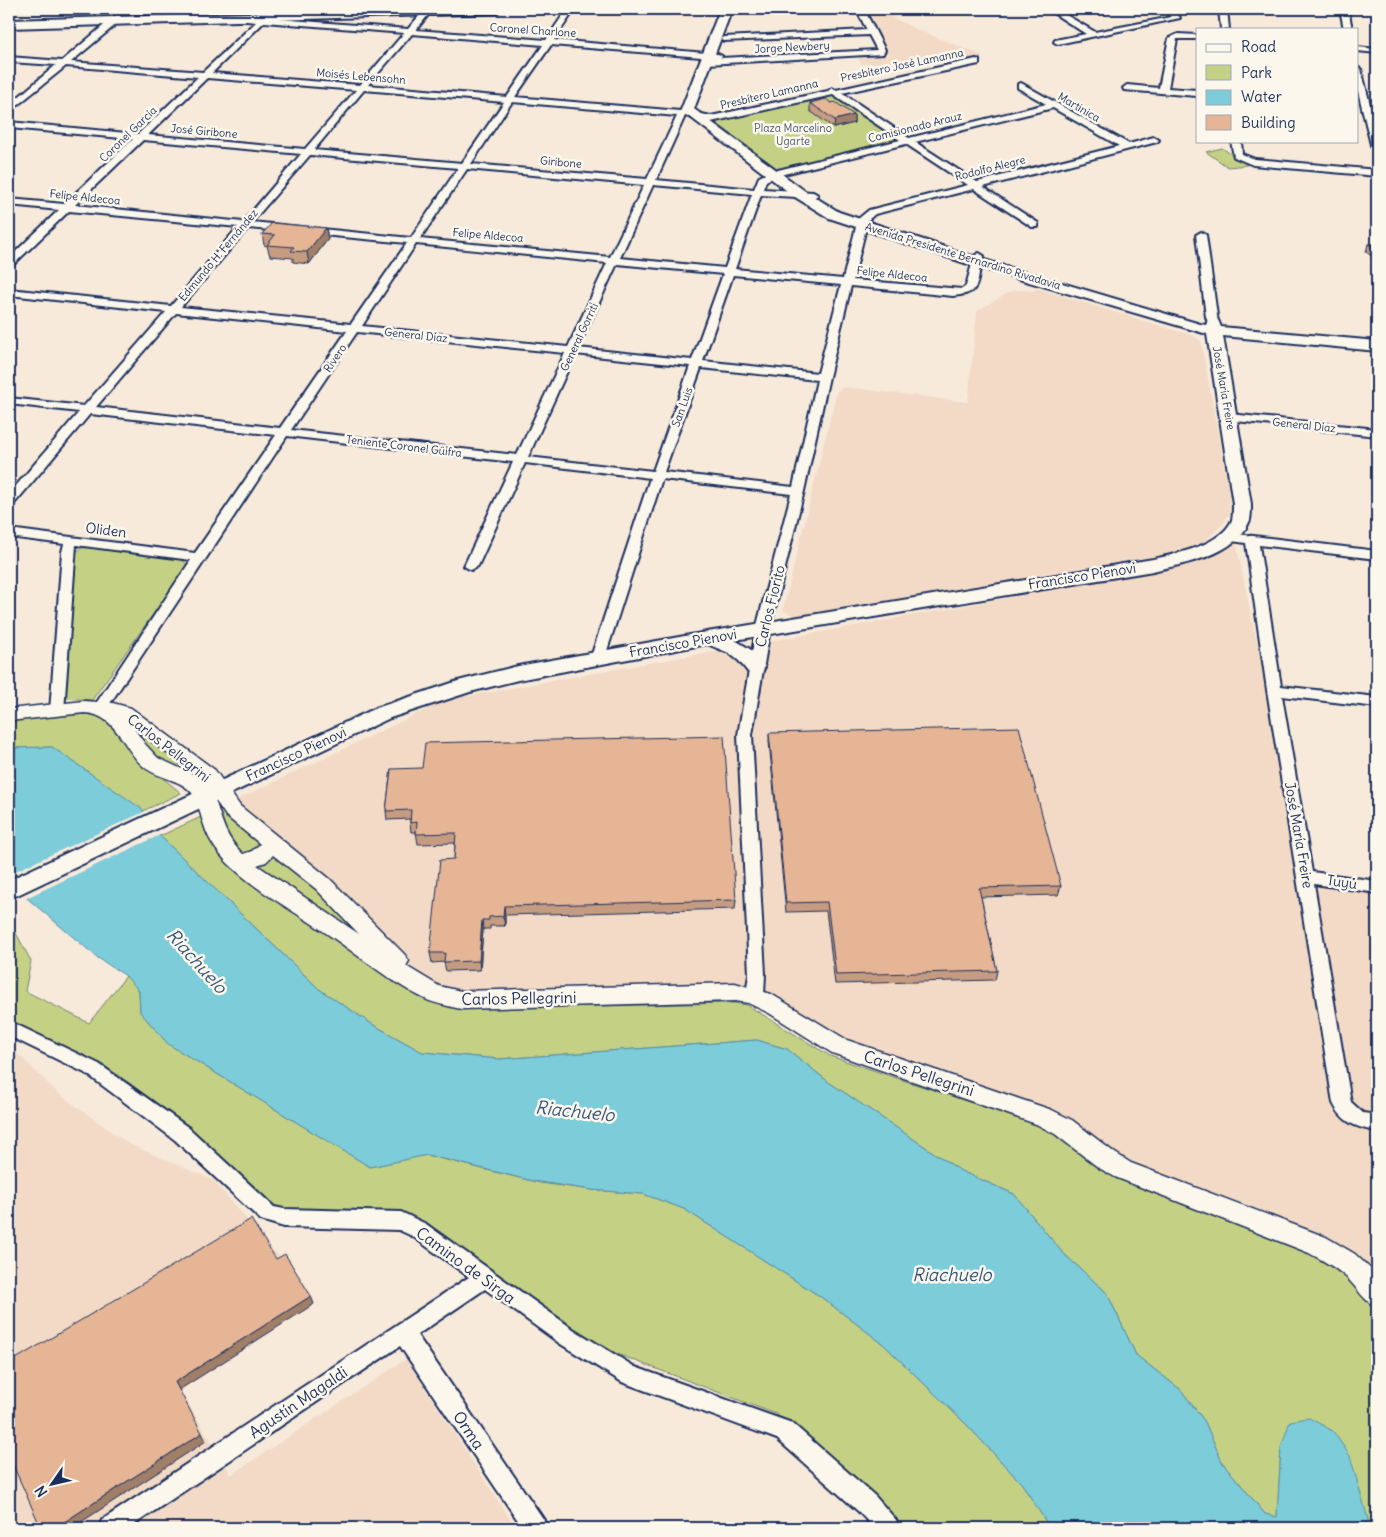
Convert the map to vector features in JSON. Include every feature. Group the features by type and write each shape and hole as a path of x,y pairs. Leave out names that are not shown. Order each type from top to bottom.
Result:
{"main road":[{"path":"9,24 322,9 361,9"},
{"path":"9,19 236,17 308,20 428,10 496,9"},
{"name":"Avenida Presidente Bernardino Rivadavia","path":"726,9 698,107 825,211 977,259 1214,327 1377,346"},
{"name":"Avenida Presidente Bernardino Rivadavia","path":"736,9 724,40 711,58 686,112 778,173"},
{"name":"Avenida Presidente Bernardino Rivadavia","path":"1214,327 1377,338"},
{"name":"José María Freire","path":"1214,327 1230,418 1242,512 1238,525 1228,537"},
{"name":"Francisco Pienovi","path":"9,890 374,718 413,702 494,678 707,638 1153,565 1196,554 1228,537"},
{"path":"707,638 739,649 752,660 755,667"}],"street":[{"name":"Rivero","path":"100,708 199,557 571,9"},
{"path":"724,40 872,32 860,9"},
{"path":"1051,9 1094,35"},
{"path":"1058,42 1176,18 1174,14 1166,9"},
{"path":"1223,9 1225,28"},
{"path":"1344,9 1348,28"},
{"name":"Edmundo H. Fernández","path":"9,502 407,32 428,10"},
{"name":"Coronel Charlone","path":"236,17 262,20 308,20 407,32 550,42 711,58"},
{"path":"9,109 116,18"},
{"name":"Coronel García","path":"9,263 262,20"},
{"name":"Jorge Newbery","path":"711,58 880,52 881,50 872,32"},
{"path":"1163,90 1173,38 1182,36 1196,38"},
{"path":"1358,49 1377,51"},
{"name":"Moisés Lebensohn","path":"9,58 510,100 686,112 711,119"},
{"name":"Presbítero José Lamanna","path":"832,91 976,62"},
{"path":"1358,71 1377,149"},
{"name":"Martinica","path":"1021,86 1126,146"},
{"path":"1127,88 1196,93"},
{"path":"832,91 1035,225"},
{"name":"Presbítero Lamanna","path":"711,119 832,91"},
{"name":"Comisionado Arauz","path":"778,173 1053,105"},
{"path":"1358,106 1377,108"},
{"name":"General Gorriti","path":"471,566 651,182 686,112"},
{"name":"José Giribone","path":"9,125 307,151"},
{"name":"Rodolfo Alegre","path":"863,222 872,212 1154,140"},
{"path":"1236,142 1237,155 1246,160 1377,173"},
{"name":"Giribone","path":"307,151 806,195"},
{"name":"San Luis","path":"598,658 657,476 762,178 778,173"},
{"name":"Felipe Aldecoa","path":"9,202 953,293 965,292 972,287 977,259"},
{"name":"Carlos Fiorito","path":"755,995 757,974 745,736 755,667 763,629 798,491 823,377 863,222"},
{"name":"José María Freire","path":"1201,235 1211,318 1214,327"},
{"name":"General Díaz","path":"9,292 823,377"},
{"name":"Teniente Coronel Güifra","path":"9,401 798,491"},
{"name":"General Díaz","path":"1230,418 1377,433"},
{"name":"Oliden","path":"9,532 199,557"},
{"path":"1228,537 1377,554"},
{"name":"José María Freire","path":"1252,540 1274,690 1342,1103 1352,1116 1369,1122"},
{"path":"57,711 68,552 71,541"},
{"path":"1274,690 1377,702"},
{"name":"Carlos Pellegrini","path":"9,715 88,707 117,709 124,712 208,775 219,837 231,854 259,877 425,988 442,996 461,1000 735,992 755,995 840,1047 1054,1120 1105,1161 1123,1170 1307,1240 1332,1252 1362,1274 1377,1295"},
{"name":"Carlos Pellegrini","path":"100,708 116,717 148,760 157,767 212,793 323,884 425,988"},
{"path":"148,760 148,755 152,751 163,747 170,748"},
{"path":"240,862 251,861 261,856 268,849 271,841"},
{"path":"259,877 262,869 270,863 279,858 290,856"},
{"name":"Tuyú","path":"1306,878 1377,887"},
{"name":"Camino de Sirga","path":"9,1028 92,1069 182,1134 268,1214 284,1218 401,1221 419,1230 566,1336 629,1375 784,1431 867,1504 888,1528"},
{"name":"Agustín Magaldi","path":"110,1528 486,1277"},
{"name":"Orma","path":"403,1332 536,1528"}],"shaded area":[{"path":"865,9 882,9 895,19 915,29 982,55 982,57 977,59 861,64 858,57 888,55"},
{"path":"1036,288 1194,336 1201,341 1228,488 1230,512 1224,523 1206,540 1180,552 794,616 783,610 837,391 844,387 968,402 977,311 1013,290 1033,291"},
{"path":"1236,543 1306,877 1377,889 1377,1272 1326,1236 1147,1168 1092,1142 834,1053 762,1007 744,1000 458,1006 203,816 446,700 1194,564"},
{"path":"9,1045 59,1094 129,1144 213,1180 314,1297 179,1388 231,1475 406,1359 516,1528 9,1528"}],"green space":[{"name":"Plaza Marcelino Ugarte","path":"832,91 906,140 782,172 711,119"},
{"path":"1222,148 1247,165 1228,167 1206,152"},
{"path":"85,547 182,560 188,565 92,700 65,698 73,556 78,550"},
{"path":"110,708 170,748 425,988 240,862 209,806 171,774"},
{"path":"87,714 105,717 143,762 181,793 143,811 52,747 9,748 9,721"},
{"path":"203,816 210,839 409,985 441,1005 468,1009 734,1003 747,1005 830,1056 1039,1125 1312,1252 1351,1279 1366,1297 1377,1318 1377,1528 1367,1528 1368,1519 1281,1448 1277,1518 1265,1514 1222,1462 1205,1422 1181,1390 1136,1355 1107,1293 1062,1252 1014,1194 961,1171 830,1083 787,1049 757,1040 499,1059 422,1052 372,1024 319,989 160,836"},
{"path":"9,920 31,961 25,991 89,1023 126,976 139,990 140,1012 168,1044 370,1167 426,1155 540,1183 643,1194 684,1209 821,1297 883,1344 967,1425 1022,1484 1050,1528 901,1528 863,1490 776,1414 604,1349 485,1269 447,1238 409,1214 389,1211 279,1209 191,1129 128,1082 88,1059 9,1020"}],"water":[{"name":"Riachuelo","path":"52,747 142,809 160,836 319,989 372,1024 422,1052 499,1059 757,1040 787,1049 830,1083 961,1171 1014,1194 1062,1252 1107,1293 1136,1355 1181,1390 1205,1422 1222,1462 1265,1514 1277,1517 1281,1448 1290,1421 1309,1418 1333,1431 1350,1456 1368,1519 1367,1528 1050,1528 1022,1484 967,1425 883,1344 821,1297 684,1209 643,1194 592,1190 533,1181 427,1155 370,1167 168,1044 140,1012 139,991 126,976 98,958 9,883 9,748"}],"pier":[{"path":"146,811 162,834 24,899 9,886 9,874"}],"building":[{"path":"826,99 831,103 835,102 854,115 835,120 810,103"},
{"path":"272,223 326,228 307,252 291,251 294,247 267,245 275,235 262,234"},
{"path":"1368,244 1377,244 1377,250"},
{"path":"1019,727 1061,886 979,888 997,971 836,975 827,902 786,903 769,733"},
{"path":"724,736 736,900 504,906 503,916 489,917 489,920 482,920 479,961 444,962 445,953 430,953 440,860 454,859 456,833 416,834 417,822 410,823 411,810 386,811 391,769 422,768 425,743"},
{"path":"251,1219 276,1259 285,1254 311,1296 175,1382 202,1433 55,1528 41,1528 9,1456 9,1363"}],"railway":[{"path":"9,12 19,9"}]}
